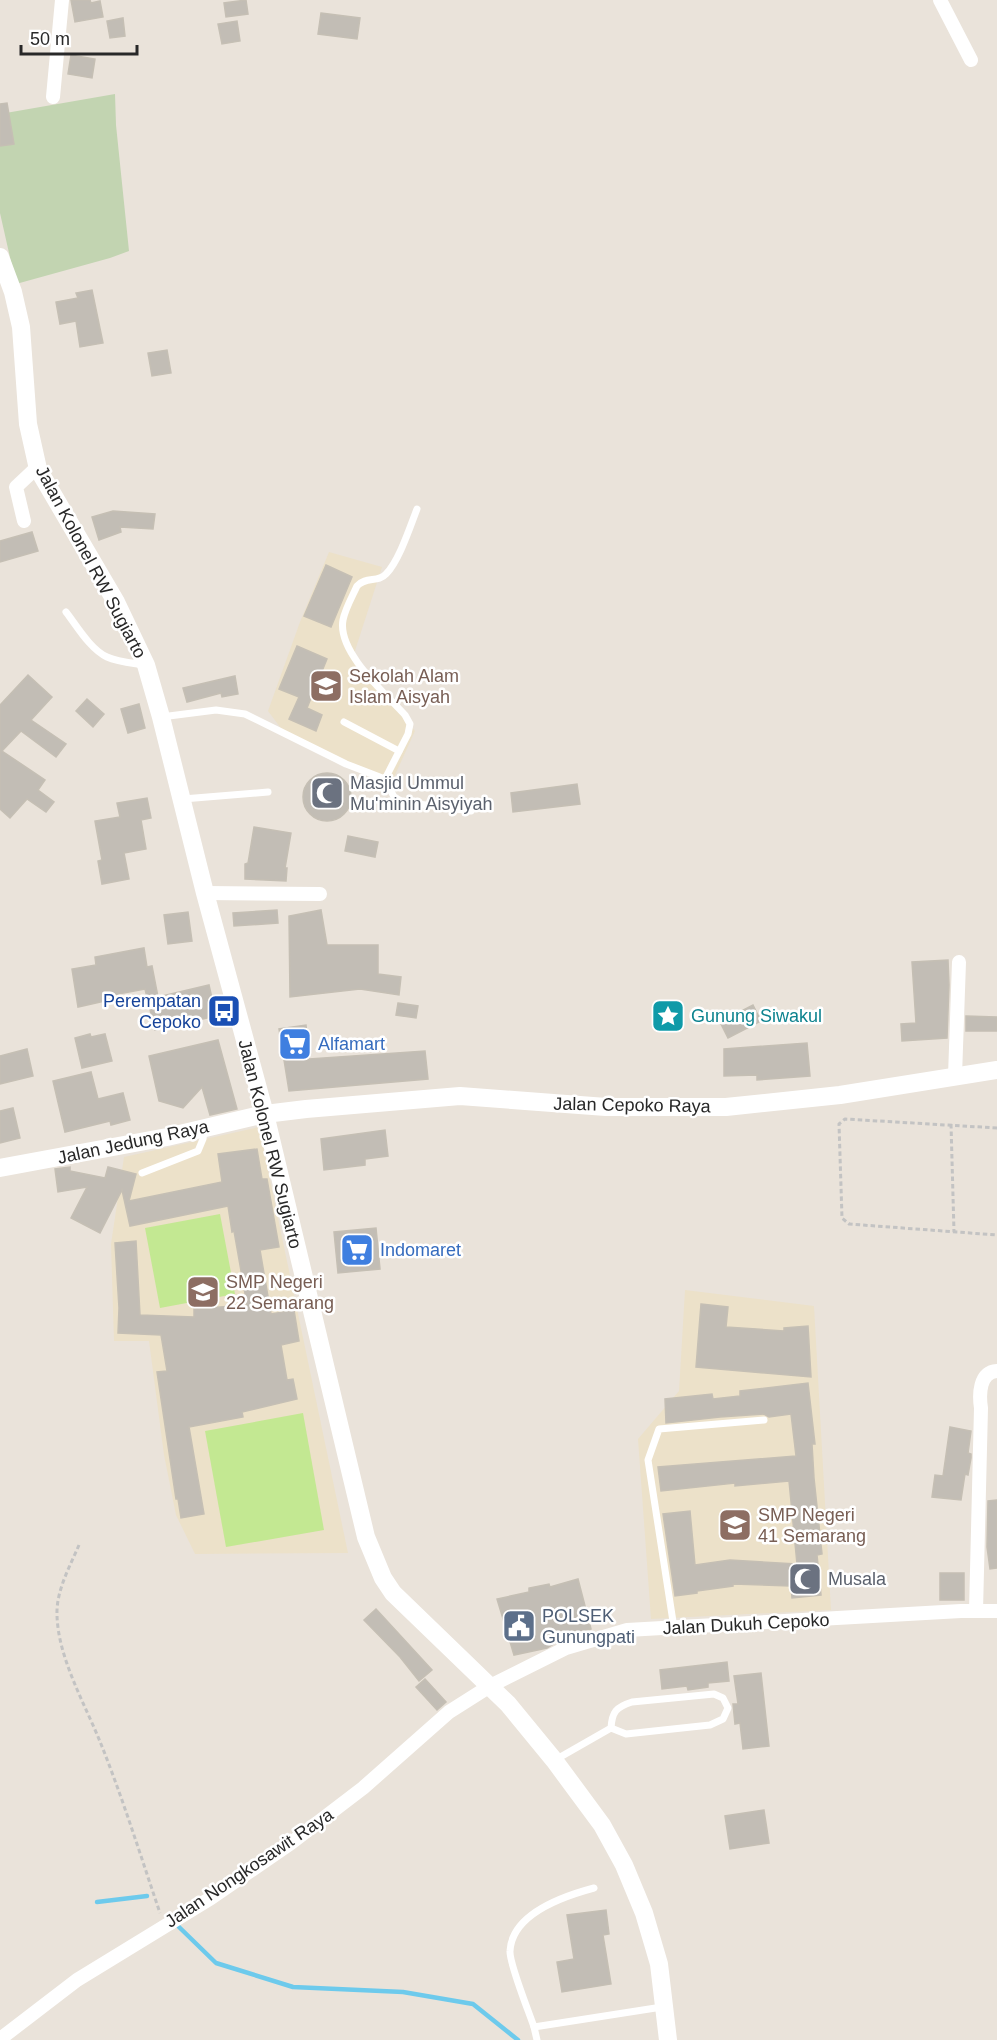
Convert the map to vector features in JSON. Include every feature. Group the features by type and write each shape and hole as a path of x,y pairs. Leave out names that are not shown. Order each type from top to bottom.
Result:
{"main road":[{"name":"Jalan Kolonel RW Sugiarto","path":"0,257 13,292 21,327 28,424 38,469 116,602 146,665 161,717 205,893 265,1114 366,1537 383,1578 393,1593 406,1608 490,1686 554,1760 602,1825 624,1865 644,1913 659,1964 668,2040"},
{"name":"Jalan Cepoko Raya","path":"265,1114 373,1102 460,1096 606,1107 726,1107 840,1095 997,1070"},
{"name":"Jalan Jedung Raya","path":"0,1168 156,1139 265,1114"}],"street":[{"path":"53,97 62,0"},
{"path":"940,0 971,60"},
{"path":"24,521 15,487 38,469"},
{"path":"205,893 320,894"},
{"path":"955,1076 959,962"},
{"path":"976,1611 981,1408 979,1393 986,1375 997,1371"},
{"name":"Jalan Dukuh Cepoko","path":"490,1686 566,1648 627,1630 997,1611"},
{"name":"Jalan Nongkosawit Raya","path":"0,2039 77,1980 211,1898 291,1844 363,1788 449,1712 490,1686"}],"lane":[{"path":"385,780 410,729 409,720 354,658 342,636 342,621 361,581 380,578 387,574 402,546 417,509"},
{"path":"66,612 96,649 105,656 146,665"},
{"path":"161,717 216,710 245,714 346,764 385,780 394,797 403,802 471,811"},
{"path":"344,722 399,751"},
{"path":"183,799 268,792"},
{"path":"142,1173 198,1151 203,1139 204,1128"},
{"path":"674,1628 648,1460 659,1429 764,1420"},
{"path":"714,1694 723,1698 728,1708 723,1719 710,1725 626,1734 611,1728 612,1714 619,1706 632,1701 714,1694"},
{"path":"554,1760 611,1728"},
{"path":"537,2040 510,1953 513,1935 530,1916 562,1897 594,1888"},
{"path":"534,2026 664,2007"}],"path":[{"path":"997,1128 845,1119 839,1124 842,1218 849,1224 997,1235"},
{"path":"951,1124 954,1232"},
{"path":"79,1545 63,1582 57,1611 58,1635 81,1699 101,1745 165,1926"}],"shaded area":[{"name":"Sekolah Alam Islam Aisyah","path":"329,552 382,567 352,660 415,731 390,786 283,731 268,711 300,622"},
{"name":"SMP Negeri 22 Semarang","path":"259,1127 348,1553 195,1554 176,1515 164,1455 149,1341 114,1341 111,1244 124,1157"},
{"name":"SMP Negeri 41 Semarang","path":"685,1290 814,1306 831,1610 651,1619 638,1439 679,1391"}],"green space":[{"path":"115,94 129,251 16,284 0,213 0,114"},
{"path":"220,1214 235,1294 160,1308 145,1228"},
{"path":"303,1413 324,1530 226,1547 205,1431"}],"building":[{"path":"71,0 90,0 91,3 100,1 103,17 75,22"},
{"path":"246,0 248,14 226,17 224,3"},
{"path":"321,13 360,18 357,39 318,34"},
{"path":"123,18 125,36 110,38 107,21"},
{"path":"237,21 240,41 222,44 218,24"},
{"path":"71,55 95,59 92,78 68,74"},
{"path":"7,103 14,144 0,146 0,104"},
{"path":"92,290 103,343 80,347 76,321 60,324 56,302 78,298 76,293"},
{"path":"167,350 171,373 152,376 148,353"},
{"path":"113,511 155,514 153,529 120,527 121,532 99,540 92,517"},
{"path":"32,532 38,551 0,562 0,541"},
{"path":"326,565 352,577 331,627 304,616"},
{"path":"297,646 327,659 307,708 322,715 316,731 289,719 299,697 279,689"},
{"path":"28,675 52,697 31,720 66,744 56,757 21,731 2,751 45,780 38,790 54,802 46,812 27,799 10,818 0,809 0,705"},
{"path":"235,676 238,694 222,697 221,693 187,702 183,688"},
{"path":"87,699 104,714 93,727 76,711"},
{"path":"139,704 145,728 128,733 121,709"},
{"name":"Masjid Ummul Mu'minin Aisyiyah","path":"327,773 344,780 351,797 344,814 327,821 310,814 303,797 310,780"},
{"path":"577,784 580,804 513,812 511,793"},
{"path":"147,798 151,818 141,820 146,849 124,853 129,879 102,884 98,861 102,860 95,821 120,817 117,803"},
{"path":"254,827 291,833 285,868 287,868 286,881 245,879 245,864 248,863"},
{"path":"348,836 378,842 375,857 345,851"},
{"path":"277,910 278,923 234,926 233,913"},
{"path":"321,910 327,945 378,945 378,974 401,977 399,995 360,989 290,997 289,916"},
{"path":"188,912 192,941 168,944 164,915"},
{"path":"144,948 147,967 152,966 158,997 209,985 216,1016 155,1030 145,989 113,995 114,999 78,1007 72,969 96,965 95,957"},
{"path":"948,960 947,1038 902,1041 901,1024 916,1023 912,962"},
{"path":"398,1003 418,1006 416,1018 396,1015"},
{"path":"753,1005 761,1021 728,1038 720,1022"},
{"path":"966,1016 997,1017 997,1031 966,1031"},
{"path":"306,1025 309,1059 425,1051 428,1079 289,1091 279,1029"},
{"path":"90,1034 91,1037 105,1034 112,1061 82,1068 75,1038"},
{"path":"218,1040 237,1109 210,1115 202,1087 183,1108 159,1101 149,1056"},
{"path":"807,1043 810,1076 757,1080 757,1075 724,1076 724,1049"},
{"path":"27,1049 33,1076 0,1084 0,1056"},
{"path":"91,1072 98,1099 123,1093 130,1120 111,1125 110,1121 65,1132 53,1081"},
{"path":"13,1108 20,1138 0,1143 0,1111"},
{"path":"385,1130 388,1156 365,1159 365,1165 324,1170 321,1139"},
{"path":"257,1149 262,1179 267,1179 279,1247 260,1250 271,1314 294,1310 299,1341 281,1345 287,1380 293,1379 297,1399 242,1412 243,1417 189,1427 204,1514 181,1518 178,1499 176,1499 157,1372 167,1371 161,1335 118,1333 119,1308 115,1243 136,1241 140,1315 194,1317 194,1309 247,1305 228,1206 130,1226 122,1190 100,1233 71,1218 87,1187 58,1192 55,1169 70,1167 70,1171 105,1178 108,1167 136,1174 129,1201 222,1182 218,1154"},
{"name":"Indomaret","path":"376,1228 380,1269 338,1273 334,1232"},
{"path":"701,1304 728,1307 726,1327 784,1331 784,1328 808,1326 811,1377 696,1367"},
{"path":"808,1383 815,1444 812,1444 814,1478 822,1554 817,1555 821,1595 792,1598 791,1586 733,1584 733,1586 675,1596 663,1514 690,1511 695,1565 730,1560 797,1564 789,1481 735,1486 735,1483 661,1491 658,1467 796,1456 791,1414 769,1417 764,1414 720,1417 666,1423 665,1399 712,1394 713,1399 740,1396 740,1391"},
{"path":"950,1427 971,1431 968,1453 971,1454 971,1458 968,1475 965,1474 961,1500 932,1497 935,1475 943,1476"},
{"path":"997,1500 997,1568 990,1569 987,1547 988,1501"},
{"path":"940,1573 964,1573 964,1600 940,1600"},
{"path":"578,1579 591,1629 554,1639 555,1643 547,1648 514,1655 497,1599 529,1592 529,1588 549,1584 550,1587"},
{"path":"376,1609 432,1670 419,1681 400,1657 364,1620"},
{"path":"727,1662 729,1681 708,1683 708,1687 688,1690 687,1686 662,1689 660,1670"},
{"path":"761,1673 769,1746 743,1749 740,1723 735,1724 733,1704 738,1704 734,1676"},
{"path":"425,1679 446,1702 437,1710 416,1687"},
{"path":"764,1810 769,1843 730,1849 725,1816"},
{"path":"606,1910 609,1934 603,1935 611,1984 562,1992 557,1962 574,1959 567,1915"}],"waterway":[{"path":"97,1902 147,1896"},
{"path":"179,1927 216,1963 293,1987 403,1992 473,2004 518,2040"}],"place":[{"name":"Sekolah Alam Islam Aisyah","path":"326,686"},
{"name":"Masjid Ummul Mu'minin Aisyiyah","path":"327,793"},
{"name":"Perempatan Cepoko","path":"224,1011"},
{"name":"Gunung Siwakul","path":"668,1016"},
{"name":"Alfamart","path":"295,1044"},
{"name":"Indomaret","path":"357,1250"},
{"name":"SMP Negeri 22 Semarang","path":"203,1292"},
{"name":"SMP Negeri 41 Semarang","path":"735,1525"},
{"name":"Musala","path":"805,1579"},
{"name":"POLSEK Gunungpati","path":"519,1626"}]}
